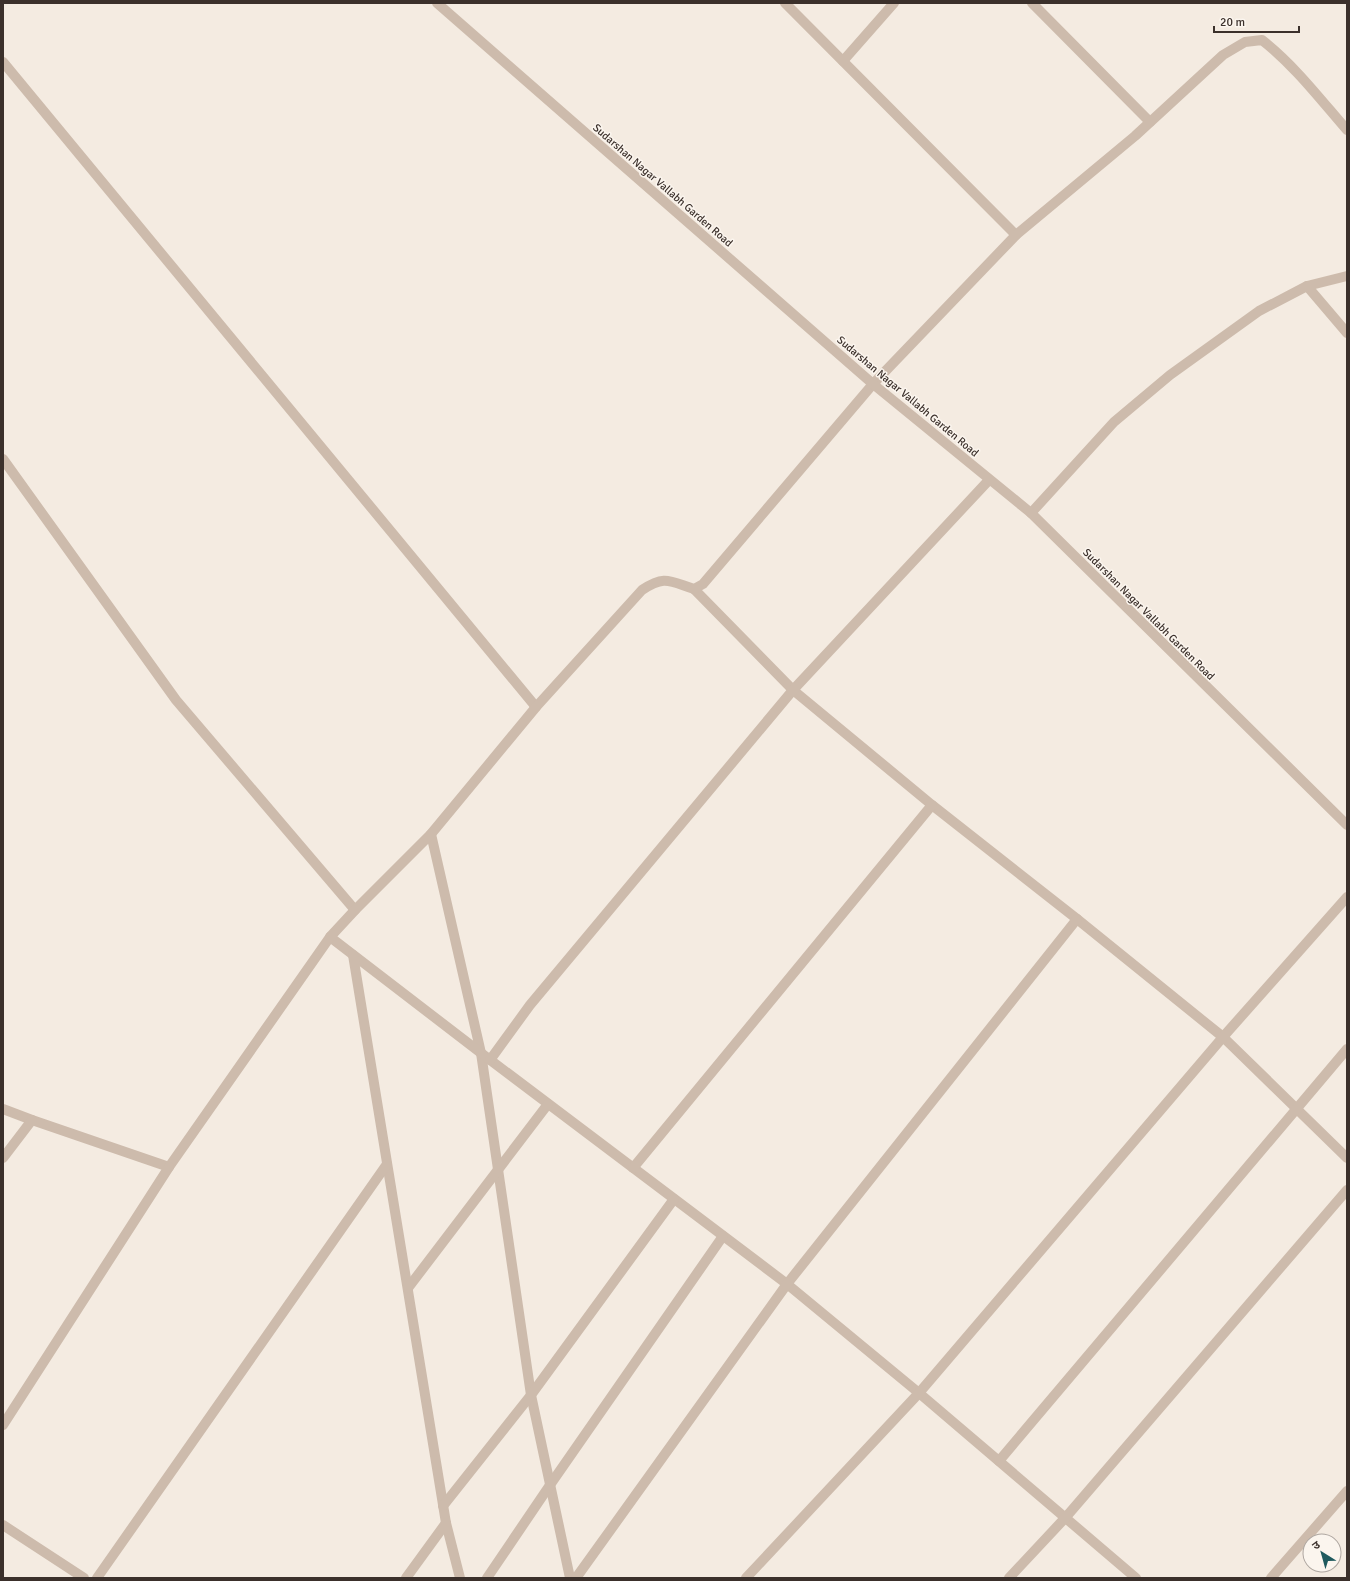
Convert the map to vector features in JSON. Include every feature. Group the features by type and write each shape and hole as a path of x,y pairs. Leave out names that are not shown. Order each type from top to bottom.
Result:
{"street":[{"name":"Sudarshan Nagar Vallabh Garden Road","path":"437,3 873,384 1031,513 1347,825"},
{"path":"785,3 1016,235"},
{"path":"843,61 894,3"},
{"path":"1032,3 1150,122"},
{"path":"694,589 703,584 711,576 873,384 1016,235 1150,122 1223,55 1245,42 1262,40 1293,67 1347,130"},
{"path":"3,62 536,707"},
{"path":"1031,513 1114,422 1164,379 1259,311 1307,286 1347,276"},
{"path":"1307,286 1347,333"},
{"path":"3,459 176,700 355,910"},
{"path":"490,1060 530,1005 792,690 990,480"},
{"path":"3,1425 169,1166 330,937 431,834 536,707 642,590 655,582 667,580 694,589 792,690 932,805 1077,919 1223,1037 1347,1158"},
{"path":"633,1168 932,805"},
{"path":"431,834 481,1053 531,1395 570,1578"},
{"path":"746,1578 919,1393 1223,1037 1347,897"},
{"path":"576,1578 787,1284 1077,919"},
{"path":"330,937 490,1060 787,1284 919,1393 1136,1578"},
{"path":"353,955 443,1506 460,1578"},
{"path":"999,1461 1347,1049"},
{"path":"408,1288 498,1172 548,1104"},
{"path":"3,1109 169,1166"},
{"path":"3,1158 32,1120"},
{"path":"97,1578 387,1164"},
{"path":"1009,1578 1066,1517 1347,1190"},
{"path":"443,1506 531,1395 674,1199"},
{"path":"487,1578 723,1236"},
{"path":"1271,1578 1347,1491"},
{"path":"406,1578 446,1523"},
{"path":"3,1525 84,1578"}]}
